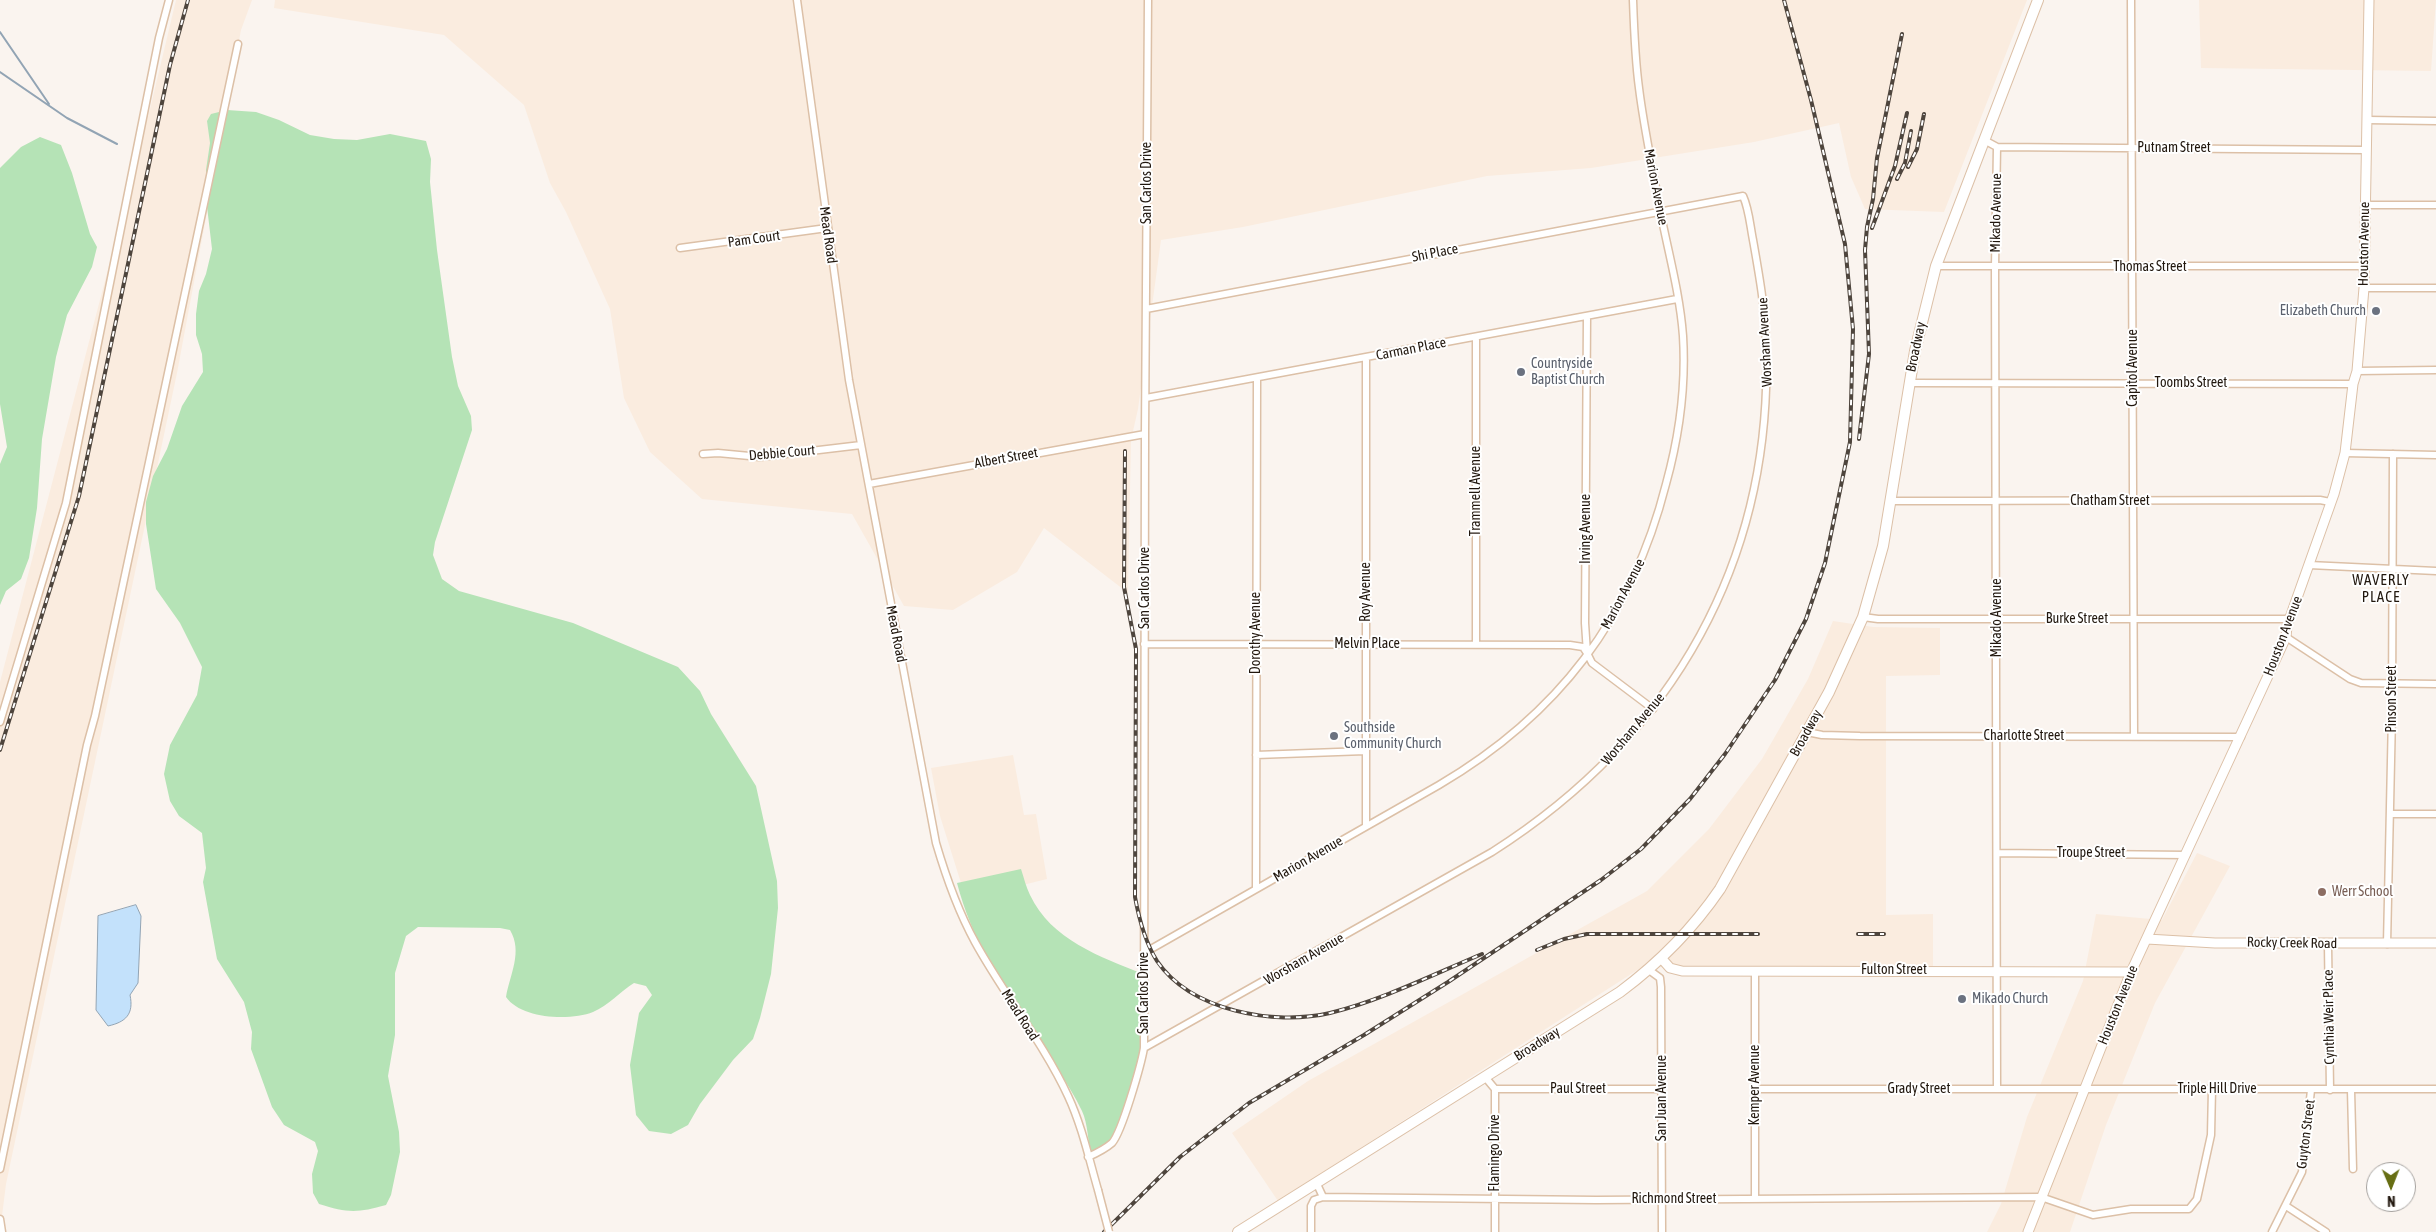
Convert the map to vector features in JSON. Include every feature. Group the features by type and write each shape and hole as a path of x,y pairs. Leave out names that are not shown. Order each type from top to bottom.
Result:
{"main road":[{"name":"Broadway","path":"1238,1232 1620,992 1662,959 1698,919 1720,889 1837,675 1862,616 1882,546 1909,383 1921,321 1936,266 2038,0"}],"street":[{"path":"0,722 66,504 159,38 169,0"},
{"name":"Mead Road","path":"797,0 841,331 932,826 944,870 975,942 1056,1071 1068,1096 1080,1124 1109,1232"},
{"name":"San Carlos Drive","path":"1088,1157 1103,1150 1114,1139 1141,1066 1144,1048 1144,644 1148,0"},
{"name":"Marion Avenue","path":"1144,950 1151,949 1455,776 1498,746 1547,702 1587,653 1610,623 1634,577 1654,528 1676,442 1683,373 1683,336 1639,87 1633,0"},
{"name":"Capitol Avenue","path":"2131,0 2134,736"},
{"name":"Houston Avenue","path":"2028,1232 2083,1089 2131,972 2286,637 2286,629 2310,565 2345,454 2353,384 2357,371 2364,288 2369,0"},
{"path":"0,1170 86,745 95,716 238,44"},
{"path":"2367,120 2436,121"},
{"name":"Putnam Street","path":"1984,140 1997,146 2365,150"},
{"name":"Mikado Avenue","path":"1997,146 1995,267 1997,1089"},
{"name":"Worsham Avenue","path":"1144,1048 1476,862 1530,828 1581,786 1627,740 1653,709 1686,660 1716,605 1752,504 1761,453 1767,392 1766,322 1762,290 1743,196 1725,199"},
{"name":"Shi Place","path":"1146,309 1725,199"},
{"path":"2366,205 2436,205"},
{"name":"Pam Court","path":"680,248 827,228"},
{"name":"Thomas Street","path":"1936,266 2363,266"},
{"path":"2364,288 2436,288"},
{"name":"Carman Place","path":"1146,398 1677,299"},
{"name":"Irving Avenue","path":"1587,316 1585,623 1587,653"},
{"name":"Trammell Avenue","path":"1476,337 1476,645"},
{"name":"Roy Avenue","path":"1366,358 1366,826"},
{"path":"2357,371 2436,370"},
{"name":"Dorothy Avenue","path":"1256,888 1257,378"},
{"name":"Toombs Street","path":"1909,383 2353,384"},
{"name":"Albert Street","path":"869,484 1145,434"},
{"name":"Debbie Court","path":"703,454 718,453 760,457 861,445"},
{"path":"2345,454 2436,454"},
{"name":"Pinson Street","path":"2388,944 2393,454"},
{"name":"Chatham Street","path":"1890,501 2320,500 2330,502"},
{"path":"2310,565 2436,571"},
{"name":"Burke Street","path":"1862,616 1878,619 2291,619"},
{"path":"2286,637 2350,679 2368,684 2436,684"},
{"name":"Melvin Place","path":"1144,644 1570,645 1583,648 1587,653"},
{"path":"1587,653 1592,662 1653,709"},
{"name":"Charlotte Street","path":"1807,732 1822,735 2241,737"},
{"path":"1256,755 1365,751"},
{"path":"2390,814 2436,814"},
{"name":"Troupe Street","path":"1997,853 2186,855"},
{"name":"Rocky Creek Road","path":"2147,939 2160,941 2328,944 2436,943"},
{"name":"Cynthia Weir Place","path":"2328,944 2330,1090"},
{"name":"Fulton Street","path":"1662,959 1675,970 2131,972"},
{"name":"San Juan Avenue","path":"1649,970 1661,982 1662,1232"},
{"name":"Kemper Avenue","path":"1755,970 1755,1199"},
{"path":"1485,1077 1495,1089"},
{"name":"Paul Street","path":"1495,1089 1662,1089"},
{"name":"Flamingo Drive","path":"1495,1089 1495,1232"},
{"name":"Grady Street","path":"1755,1089 2083,1089"},
{"name":"Triple Hill Drive","path":"2083,1089 2436,1090"},
{"name":"Richmond Street","path":"1323,1197 1662,1200 2041,1198 2096,1216 2131,1209 2185,1210 2192,1208 2197,1200 2211,1134 2212,1089"},
{"name":"Guyton Street","path":"2272,1232 2302,1172 2311,1090"},
{"path":"2351,1090 2353,1169"},
{"path":"1311,1232 1311,1206 1314,1200 1323,1197 1316,1182"},
{"path":"2286,1206 2326,1232"},
{"path":"0,1220 2,1232"}],"shaded area":[{"path":"176,0 252,0 241,30 177,373 6,1184 0,1232 0,682 151,105"},
{"path":"275,0 2027,0 1944,212 1865,209 1851,177 1839,123 1754,142 1591,168 1487,176 1243,227 1161,240 1138,409 1131,440 1128,593 1044,528 1017,572 953,610 904,606 852,514 702,499 650,452 624,398 610,309 566,212 550,183 524,105 444,35 274,8"},
{"path":"2199,0 2436,0 2431,71 2201,68"},
{"path":"1833,621 1873,627 1940,628 1940,675 1886,676 1886,915 1933,914 1933,970 1642,967 1278,1201 1232,1133 1308,1081 1647,891 1709,829 1762,759 1808,679"},
{"path":"1013,755 1024,815 1036,814 1047,879 966,899 940,816 931,768"},
{"path":"2197,853 2230,866 2155,1003 2106,1125 2070,1232 1987,1232 2001,1204 2027,1117 2083,981 2096,914 2162,920"}],"green space":[{"path":"227,110 256,112 279,120 310,135 334,139 357,140 390,134 426,141 431,159 430,182 437,250 452,357 458,386 471,416 472,430 435,542 433,555 442,579 459,591 573,623 678,667 700,691 711,714 756,786 777,881 778,908 771,974 753,1039 733,1060 700,1104 688,1125 671,1134 649,1131 636,1115 630,1065 639,1013 652,995 646,986 634,983 604,1006 583,1015 572,1017 546,1016 523,1010 506,997 516,955 514,938 510,930 500,928 418,927 406,936 395,973 395,1035 388,1076 399,1132 400,1152 391,1195 386,1205 352,1211 319,1204 313,1193 312,1174 318,1151 315,1142 284,1125 272,1107 251,1049 252,1032 244,1002 217,959 203,882 206,868 202,833 179,816 170,801 164,774 170,745 197,695 202,667 180,623 156,589 146,524 146,502 153,476 167,449 182,406 203,372 202,354 196,335 196,314 199,291 206,274 212,249 206,198 206,170 210,143 207,121 211,114"},
{"path":"40,137 61,145 72,173 90,234 97,247 92,267 67,315 56,357 42,439 37,508 29,558 21,579 6,591 0,605 0,464 7,447 0,404 0,168 21,147"},
{"path":"1021,869 1030,895 1039,911 1051,924 1079,945 1143,974 1143,1049 1116,1135 1104,1150 1091,1156 1087,1127 1082,1111 1065,1081 1009,998 988,961 970,923 957,883"}],"water":[{"path":"136,905 141,916 138,983 130,995 130,1012 120,1022 108,1026 96,1010 98,916"}],"waterway":[{"path":"0,32 49,104"},
{"path":"0,72 67,118 117,144"}],"railway":[{"path":"0,750 79,496 170,65 188,0"},
{"path":"1104,1232 1180,1157 1249,1103 1364,1035 1448,982 1601,880 1641,849 1690,799 1725,754 1775,680 1806,619 1825,563 1850,442 1853,329 1845,244 1811,100 1784,0"},
{"path":"1859,439 1869,354 1865,250 1867,227 1873,199 1877,158 1902,34"},
{"path":"1872,228 1895,166 1907,113"},
{"path":"1908,167 1917,149 1924,114"},
{"path":"1897,179 1905,163 1911,131"},
{"path":"1125,451 1124,587 1136,649 1135,897 1143,930 1157,961 1172,978 1190,992 1212,1003 1235,1011 1260,1015 1308,1017 1330,1013 1369,1001 1482,954"},
{"path":"1537,950 1564,939 1587,934 1758,934"},
{"path":"1858,934 1884,934"}],"place":[{"name":"Elizabeth Church","path":"2376,311"},
{"name":"Countryside Baptist Church","path":"1521,372"},
{"name":"Southside Community Church","path":"1334,736"},
{"name":"Werr School","path":"2322,892"},
{"name":"Mikado Church","path":"1962,999"}],"district":[{"name":"WAVERLY PLACE","path":"2381,588"}]}
